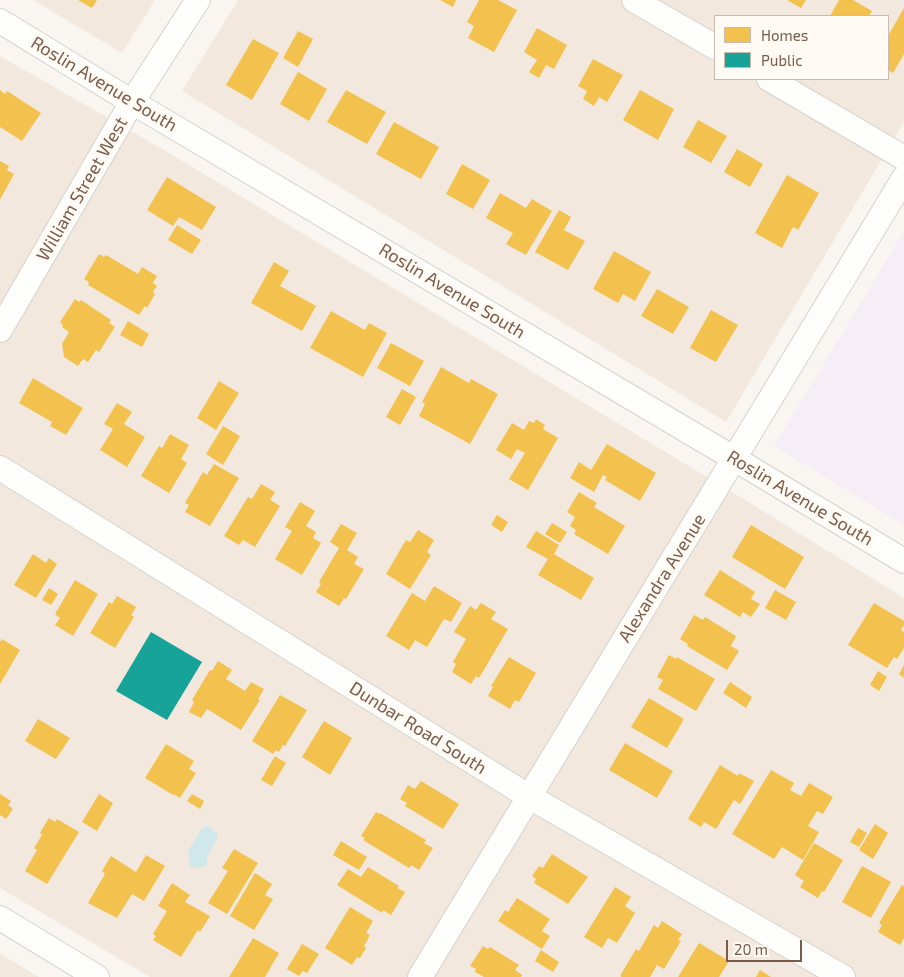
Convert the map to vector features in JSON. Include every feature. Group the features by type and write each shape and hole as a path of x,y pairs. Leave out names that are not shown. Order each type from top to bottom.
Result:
{"street":[{"name":"William Street West","path":"0,330 132,102 198,0"},
{"path":"634,0 714,47"},
{"name":"Roslin Avenue South","path":"0,21 132,102 904,561"},
{"path":"770,80 904,158"},
{"name":"Alexandra Avenue","path":"420,977 904,178"},
{"name":"Dunbar Road South","path":"0,468 528,796 843,977"},
{"path":"0,918 97,977"}],"shaded area":[{"path":"33,0 155,0 122,53"},
{"path":"238,0 904,0 904,122 726,422 182,91"},
{"path":"0,56 164,150 742,498 904,598 904,977 150,977 0,888"},
{"path":"904,231 904,525 774,446"},
{"path":"0,954 39,977 0,977"}],"water":[{"path":"207,826 217,833 218,837 208,855 206,866 192,868 188,851 202,828"}],"building: Homes":[{"path":"78,0 97,0 92,8"},
{"path":"440,0 456,0 453,7"},
{"path":"479,0 498,0 517,10 494,52 468,38 474,26 467,22"},
{"path":"787,0 806,0 801,8"},
{"path":"839,0 853,0 872,11 870,15 831,15"},
{"path":"904,8 904,54 893,73 889,71 889,34"},
{"path":"537,28 567,45 554,69 546,65 539,78 529,72 537,60 524,52"},
{"path":"298,31 313,39 298,67 283,58"},
{"path":"253,39 279,53 252,100 226,85"},
{"path":"593,59 623,75 607,102 599,97 594,106 583,99 587,91 578,86"},
{"path":"298,72 327,89 309,121 280,104"},
{"path":"0,90 5,94 7,91 41,113 22,141 0,127"},
{"path":"346,90 386,112 367,144 327,122"},
{"path":"640,90 674,109 658,140 623,120"},
{"path":"698,120 727,136 711,163 683,147"},
{"path":"394,122 439,147 421,179 376,154"},
{"path":"737,149 763,164 750,187 724,172"},
{"path":"0,161 9,166 7,170 14,174 0,200"},
{"path":"462,164 490,180 473,209 446,194"},
{"path":"787,175 819,193 798,230 793,227 782,248 755,233"},
{"path":"167,177 216,207 202,230 179,217 173,226 147,210"},
{"path":"500,193 526,208 532,199 552,211 526,255 506,244 513,233 486,218"},
{"path":"559,210 571,217 564,230 585,241 568,270 535,252"},
{"path":"177,225 201,240 192,254 168,240"},
{"path":"614,251 651,272 635,301 623,294 618,303 593,289"},
{"path":"99,254 104,257 106,255 138,274 142,267 157,276 153,283 157,286 153,292 155,294 147,308 145,306 139,315 88,285 89,282 84,279"},
{"path":"274,262 289,271 280,286 316,306 302,331 251,303"},
{"path":"657,289 689,307 673,334 641,316"},
{"path":"75,299 79,302 81,300 111,320 109,323 115,327 99,352 96,350 88,362 83,359 78,366 64,357 62,344 69,332 62,327 63,325 60,322"},
{"path":"711,310 738,325 716,362 690,348"},
{"path":"331,311 365,330 369,323 387,333 363,377 310,348"},
{"path":"128,321 149,334 142,347 120,335"},
{"path":"391,343 424,361 410,386 377,368"},
{"path":"441,367 469,383 471,379 498,394 470,444 419,416 425,404 422,402"},
{"path":"33,378 83,408 66,435 50,426 52,422 19,403"},
{"path":"219,381 239,393 216,430 197,418"},
{"path":"402,389 416,397 400,425 386,417"},
{"path":"117,403 132,412 124,424 145,437 127,467 100,450 113,429 104,424"},
{"path":"536,419 545,425 543,429 558,438 528,490 509,479 525,453 517,449 511,459 496,450 512,423 524,430 529,421 534,423"},
{"path":"223,426 240,436 223,465 206,454"},
{"path":"170,434 189,445 181,459 187,463 169,493 141,476 159,446 162,448"},
{"path":"607,444 656,473 640,501 605,480 607,477 603,475 594,492 570,478 579,462 591,470"},
{"path":"214,464 239,478 210,526 185,512 189,505 185,503 203,472 207,475"},
{"path":"261,484 275,492 270,500 280,506 255,547 243,540 239,545 224,536 248,497 252,499"},
{"path":"579,492 597,503 594,507 625,526 608,554 574,534 576,530 570,526 575,517 567,512"},
{"path":"300,502 315,511 306,526 316,532 313,538 321,543 302,575 275,559 292,531 285,527"},
{"path":"497,515 508,522 502,532 491,525"},
{"path":"552,523 567,532 560,543 545,534"},
{"path":"341,524 357,533 347,550 358,557 354,564 364,569 346,599 344,598 339,606 316,592 321,584 319,582 339,548 330,542"},
{"path":"751,525 804,557 785,589 732,557"},
{"path":"418,530 434,540 427,552 431,555 410,589 386,574 406,540 410,542"},
{"path":"536,531 559,545 554,554 594,578 581,600 538,575 548,559 526,547"},
{"path":"33,554 46,563 49,558 57,564 36,598 14,585"},
{"path":"720,570 755,592 751,599 760,604 751,617 743,612 740,617 704,595"},
{"path":"75,580 98,594 73,636 55,625 60,618 55,614"},
{"path":"434,586 462,603 451,622 444,619 427,647 415,640 409,650 386,636 412,593 425,601"},
{"path":"49,588 58,594 51,605 42,600"},
{"path":"775,590 796,602 786,620 765,608"},
{"path":"117,596 136,607 131,615 134,617 115,648 90,633 109,602 112,604"},
{"path":"481,603 496,612 491,619 508,629 479,678 476,676 471,684 452,672 456,664 453,662 466,639 454,632 470,606 476,610"},
{"path":"874,603 904,621 901,630 904,632 904,648 897,659 894,657 887,668 848,645"},
{"path":"694,615 703,620 705,617 736,636 731,646 739,651 727,670 687,646 688,644 680,639"},
{"path":"2,639 20,650 0,684 0,642"},
{"path":"669,655 676,659 677,657 715,679 696,711 658,689 663,680 657,677"},
{"path":"509,657 536,673 519,702 515,700 510,709 488,696 493,687 491,686"},
{"path":"218,661 232,670 226,679 245,691 251,682 264,689 258,699 260,700 241,730 207,709 201,718 189,712 194,702 192,700 210,670 212,671"},
{"path":"904,665 904,678 899,674"},
{"path":"878,671 887,677 879,691 870,685"},
{"path":"730,682 752,697 746,708 723,693"},
{"path":"280,695 307,710 285,746 283,745 279,752 276,750 273,754 252,741"},
{"path":"649,698 684,719 667,748 631,727"},
{"path":"38,719 70,738 56,759 25,741"},
{"path":"324,721 352,738 330,775 302,757"},
{"path":"625,743 673,771 657,798 609,770"},
{"path":"166,744 194,761 189,769 196,773 180,798 145,778"},
{"path":"275,756 286,763 272,786 261,780"},
{"path":"720,765 738,776 739,773 754,781 740,804 734,800 716,829 704,822 701,827 688,819"},
{"path":"771,770 794,783 790,790 801,796 809,783 833,797 823,814 817,811 808,826 819,832 803,860 782,847 774,859 732,834"},
{"path":"421,781 459,804 443,829 405,806 407,803 400,799 408,785 415,789"},
{"path":"0,794 11,801 8,805 13,809 6,819 0,815"},
{"path":"99,794 113,803 97,831 82,822"},
{"path":"192,794 204,801 200,809 187,801"},
{"path":"376,812 426,840 424,843 433,848 419,870 411,865 409,868 363,840 365,838 361,836"},
{"path":"49,818 55,822 57,819 79,832 47,884 25,871 37,850 34,848"},
{"path":"875,824 888,833 873,859 859,850"},
{"path":"858,828 867,833 859,847 850,842"},
{"path":"341,841 367,857 359,870 333,855"},
{"path":"814,843 843,860 824,892 822,891 818,898 800,887 804,881 795,875"},
{"path":"234,849 258,863 227,914 208,903 228,871 222,868"},
{"path":"552,854 588,877 568,904 534,883 536,879 532,876 539,866 543,868"},
{"path":"146,855 165,866 144,901 132,894 117,918 88,903 105,874 102,871 111,856 136,872"},
{"path":"862,866 891,882 871,918 842,902"},
{"path":"368,867 399,886 397,888 405,892 391,915 383,910 382,913 337,885 348,869 361,877"},
{"path":"255,873 272,884 265,895 273,899 254,930 230,916"},
{"path":"172,883 190,895 185,902 210,916 200,932 198,930 181,957 153,940 156,936 153,934 167,911 158,906"},
{"path":"902,885 904,886 904,938 900,945 878,932 882,925 879,923"},
{"path":"615,887 631,897 625,906 635,913 617,943 608,938 602,948 584,937"},
{"path":"517,898 550,919 542,931 550,936 542,949 498,921 505,910 508,912"},
{"path":"350,907 373,921 366,933 370,935 364,946 366,948 360,958 357,957 352,965 325,948"},
{"path":"662,921 682,934 678,940 681,941 664,969 657,965 650,977 620,976 636,949 639,951 654,925 658,928"},
{"path":"253,938 279,953 265,977 229,977"},
{"path":"699,943 729,961 719,977 678,977"},
{"path":"302,944 319,954 307,973 303,971 299,976 287,969"},
{"path":"483,946 488,949 490,947 519,965 515,970 522,975 521,977 484,977 475,972 476,969 470,966"},
{"path":"541,950 559,962 553,972 535,961"},
{"path":"760,970 771,977 756,977"}],"building: Public":[{"path":"151,632 202,662 167,720 116,691"}]}
